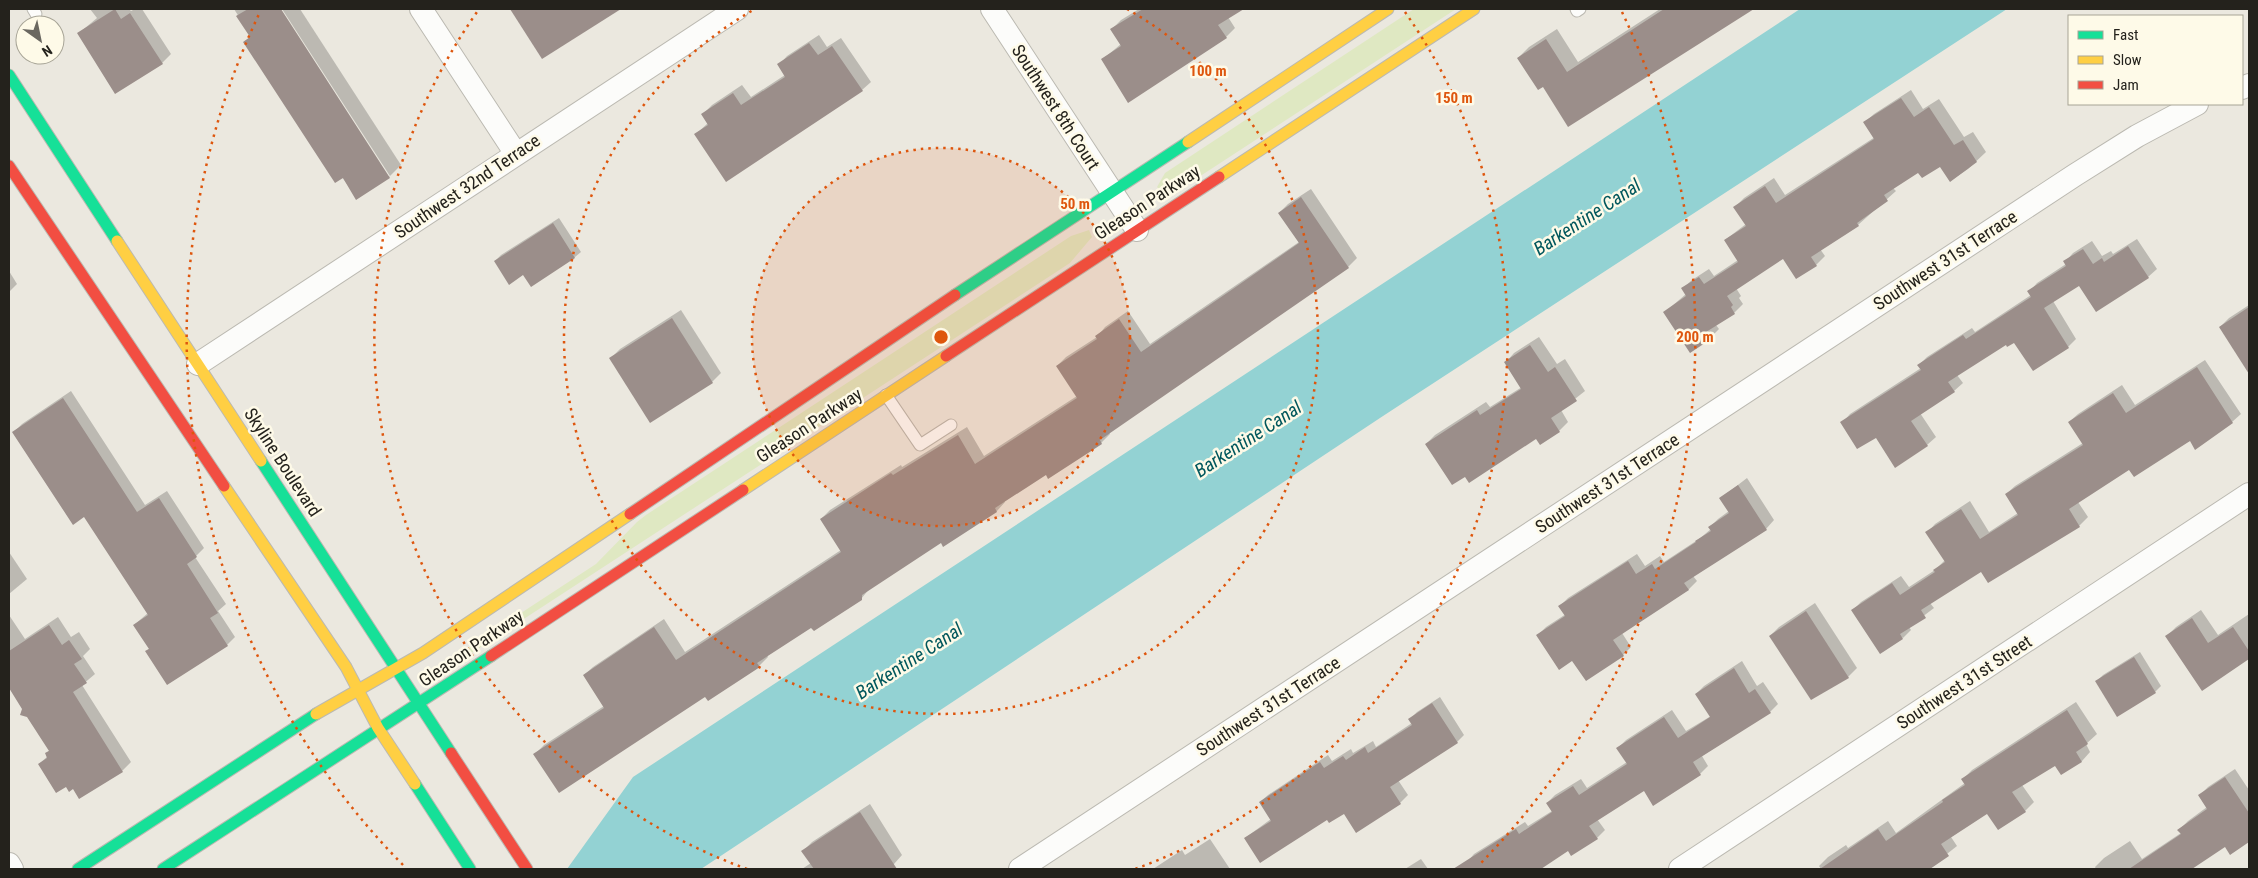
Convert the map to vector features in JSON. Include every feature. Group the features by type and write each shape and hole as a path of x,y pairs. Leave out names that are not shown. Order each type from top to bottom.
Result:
{"main road":[{"name":"Gleason Parkway","path":"78,869 357,689 431,647 1018,253 1388,9"},
{"name":"Gleason Parkway","path":"163,869 378,728 418,704 1474,9"},
{"name":"Skyline Boulevard","path":"9,75 418,704 525,865"},
{"path":"9,166 346,667 378,728 470,869"}],"street":[{"path":"421,9 516,154"},
{"name":"Southwest 32nd Terrace","path":"198,364 737,9"},
{"name":"Southwest 8th Court","path":"992,9 1137,230"},
{"name":"Southwest 31st Terrace","path":"1020,869 2075,175 2137,136 2195,105"},
{"name":"Southwest 31st Street","path":"1680,869 2249,494"},
{"path":"9,864 12,869"}],"lane":[{"path":"1576,9 1577,11 1580,9"},
{"path":"886,395 920,446 950,426"}],"green space":[{"path":"1414,9 1456,9 1185,186 1162,192 1157,187 1165,173"},
{"path":"1089,230 1092,237 1070,263 450,667 448,665 449,660 596,564 646,515 1071,236"}],"water":[{"name":"Barkentine Canal","path":"1800,9 2007,9 1383,416 701,869 567,869 633,777"}],"building":[{"path":"115,9 121,19 130,13 163,64 115,94 77,33"},
{"path":"248,9 281,9 390,178 356,200 343,178 335,183 243,42 250,37 236,16"},
{"path":"510,9 621,9 542,59"},
{"path":"1143,9 1244,9 1218,25 1227,38 1128,103 1101,59 1121,46 1110,29"},
{"path":"1664,9 1754,9 1568,127 1543,87 1538,90 1517,58 1546,39 1567,72"},
{"path":"809,43 818,55 832,46 863,91 726,182 694,134 708,125 701,114 733,93 741,105 785,77 777,64"},
{"path":"1901,98 1914,117 1929,107 1954,145 1963,140 1977,162 1950,182 1940,167 1922,178 1918,173 1884,195 1888,201 1857,223 1859,226 1811,257 1817,266 1796,279 1783,259 1727,296 1733,305 1731,307 1735,314 1706,332 1711,339 1690,353 1663,312 1686,296 1681,288 1699,277 1704,284 1738,262 1724,240 1746,226 1733,207 1765,186 1776,203 1874,139 1863,122"},
{"path":"1301,197 1349,268 1100,440 1102,444 1048,479 1046,475 995,508 997,512 943,547 941,543 862,595 862,600 814,631 811,628 757,663 760,667 708,701 705,697 559,793 533,754 604,708 583,675 654,627 676,660 841,552 820,519 891,473 893,475 958,435 975,464 1077,398 1056,366 1097,339 1095,336 1119,319 1141,352 1230,291 1299,243 1278,213"},
{"path":"553,223 575,258 531,287 523,275 509,285 494,261"},
{"path":"2128,246 2149,278 2096,312 2079,286 2044,308 2069,348 2033,371 2014,343 2007,347 2006,345 1948,382 1955,392 1911,421 1928,446 1895,468 1876,438 1857,449 1840,422 1921,370 1917,365 1963,335 1966,339 2031,297 2027,291 2066,266 2063,261 2083,249 2093,264 2102,258 2104,262"},
{"path":"2249,307 2249,374 2219,327"},
{"path":"672,318 713,383 650,423 609,358"},
{"path":"1530,345 1548,372 1555,367 1577,401 1551,418 1560,432 1540,445 1536,439 1469,483 1465,477 1452,485 1425,444 1477,410 1480,415 1521,389 1504,362"},
{"path":"2197,367 2233,423 2195,450 2190,441 2134,477 2129,470 2069,509 2080,527 1988,583 1981,572 1921,610 1926,618 1900,634 1903,639 1880,654 1851,610 1892,583 1900,595 1935,572 1933,570 1945,562 1925,532 1961,509 1980,539 2018,515 2005,494 2083,445 2068,422 2113,393 2126,413"},
{"path":"63,398 137,512 159,498 197,557 187,564 218,613 210,618 228,646 167,685 145,651 149,649 133,625 148,615 84,517 73,525 12,432"},
{"path":"1738,485 1767,530 1684,583 1689,590 1613,640 1624,656 1586,681 1572,661 1559,670 1536,635 1565,616 1558,606 1628,561 1636,574 1652,564 1655,569 1696,542 1711,531 1708,527 1729,513 1719,498"},
{"path":"1806,611 1849,678 1811,700 1769,636"},
{"path":"2192,618 2208,643 2233,627 2249,651 2249,659 2202,691 2165,636"},
{"path":"49,625 62,645 69,640 82,659 74,664 87,683 73,692 123,772 79,799 73,789 69,792 66,787 56,793 38,764 47,758 45,753 49,751 27,717 20,715 22,709 9,688 9,651"},
{"path":"2134,657 2156,693 2117,717 2095,681"},
{"path":"1734,668 1749,693 1755,689 1771,713 1693,762 1701,775 1653,806 1644,791 1589,826 1598,839 1571,856 1568,851 1541,869 1453,869 1516,829 1519,834 1552,812 1546,803 1573,786 1579,795 1627,764 1616,748 1664,717 1678,738 1710,717 1695,694"},
{"path":"1432,703 1458,743 1390,787 1401,804 1356,833 1344,814 1329,823 1327,820 1260,863 1244,838 1271,821 1259,802 1320,762 1324,768 1343,756 1346,760 1365,747 1368,753 1412,725 1408,719"},
{"path":"2067,710 2088,744 2076,752 2082,762 2061,775 2055,766 2012,792 2026,812 1998,830 1987,814 1941,844 1949,856 1930,869 1820,869 1878,829 1886,841 1965,785 1961,779"},
{"path":"2225,777 2249,813 2249,842 2230,855 2225,847 2192,869 2129,869 2181,834 2177,830 2207,809 2198,795"},
{"path":"860,812 897,869 814,869 801,851"}],"traffic: fast":[{"path":"9,75 117,241"},
{"path":"955,295 1188,142"},
{"path":"261,461 451,753"},
{"path":"163,869 491,656"},
{"path":"78,869 316,714"},
{"path":"415,784 470,869"}],"traffic: slow":[{"path":"1188,142 1388,9"},
{"path":"1219,177 1474,9"},
{"path":"117,241 261,461"},
{"path":"743,490 946,356"},
{"path":"224,486 346,667 378,728 415,784"},
{"path":"316,714 423,653 630,514"}],"traffic: jam":[{"path":"9,166 224,486"},
{"path":"946,356 1219,177"},
{"path":"630,514 955,295"},
{"path":"491,656 743,490"},
{"path":"451,753 527,869"}]}
